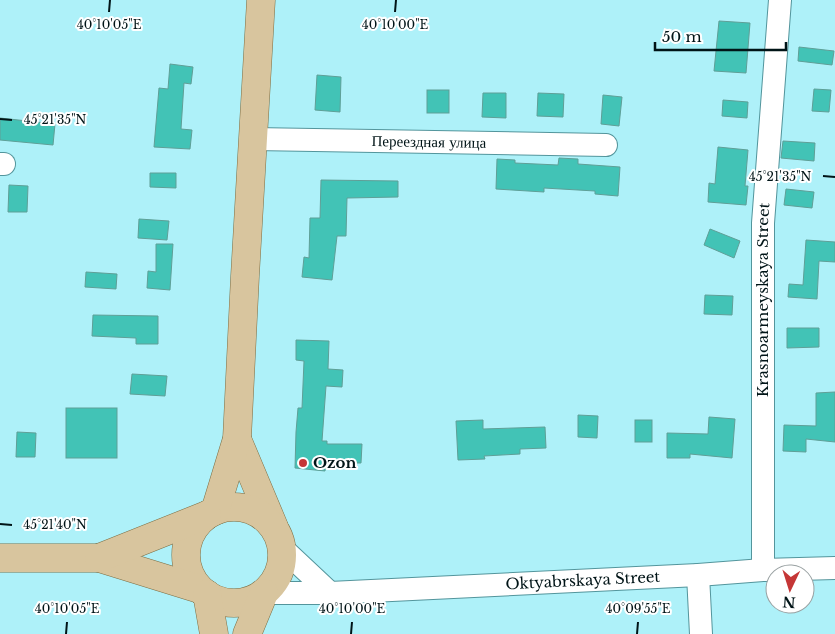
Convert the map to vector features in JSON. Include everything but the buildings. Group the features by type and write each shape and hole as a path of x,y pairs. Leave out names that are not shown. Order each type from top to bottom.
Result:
{"main road":[{"path":"214,634 203,592 187,571 185,550 192,530 211,513 237,439 261,0"},
{"path":"237,439 278,539 282,564 276,579 264,593 246,634"},
{"path":"99,558 225,507 245,508 263,516 278,539"},
{"path":"0,558 99,558 203,592 219,602 243,602 264,593"}],"street":[{"name":"Krasnoarmeyskaya Street","path":"762,570 763,223 780,0"},
{"name":"Переездная улица","path":"253,139 606,145"},
{"path":"278,539 330,593"},
{"name":"Oktyabrskaya Street","path":"264,593 330,593 698,575 762,570 835,568"},
{"path":"698,575 701,634"}],"place":[{"name":"Ozon","path":"303,463"}]}
